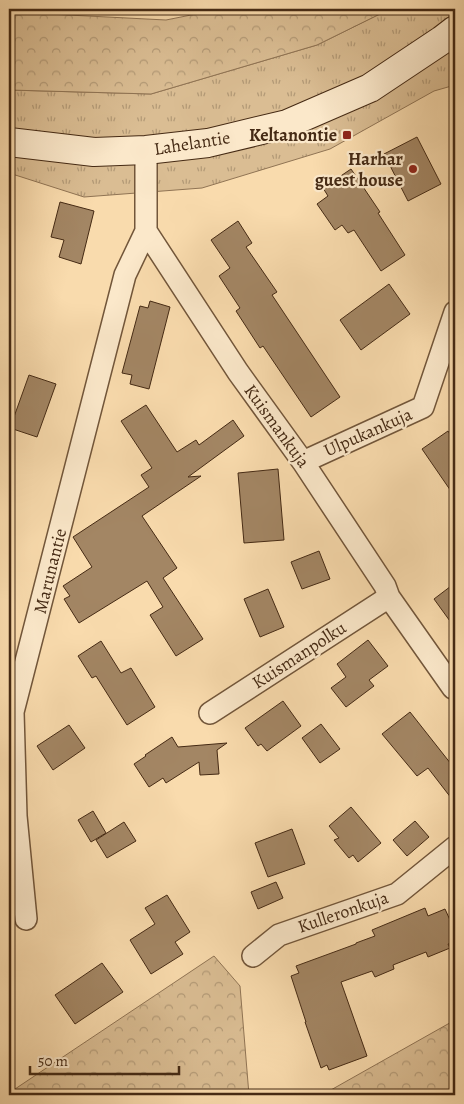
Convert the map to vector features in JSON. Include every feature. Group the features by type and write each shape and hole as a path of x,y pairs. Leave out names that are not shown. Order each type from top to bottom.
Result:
{"main road":[{"name":"Lahelantie","path":"9,142 94,152 146,150 208,144 287,124 370,88 451,35"}],"street":[{"path":"146,150 146,231"},
{"name":"Kuismankuja","path":"146,231 238,372 303,462 385,586 388,597 453,688"},
{"name":"Marunantie","path":"26,919 16,816 14,712 125,275 146,231"},
{"name":"Ulpukankuja","path":"303,462 423,407 455,312"},
{"name":"Kuismanpolku","path":"210,713 388,597"},
{"name":"Kulleronkuja","path":"253,956 279,934 397,894 455,848"}],"green space":[{"path":"221,9 390,9 317,45 151,94 9,90 9,12 166,20"},
{"path":"390,9 455,9 455,85 434,91 330,149 202,188 84,197 9,173 9,90 151,94 317,45"},
{"path":"214,956 240,986 249,1095 9,1095 9,1093"},
{"path":"455,1020 455,1095 322,1095"}],"building":[{"name":"Harhar guest house","path":"417,137 441,184 408,201 384,154"},
{"path":"351,169 380,212 378,213 405,255 381,271 354,230 348,233 342,225 335,230 317,204 328,196 323,188"},
{"path":"60,202 94,211 81,264 59,257 64,240 51,237"},
{"path":"238,221 252,243 246,247 277,292 272,295 340,397 311,417 263,346 260,348 236,311 240,308 219,276 230,268 211,240"},
{"path":"389,284 410,314 361,350 340,320"},
{"path":"150,301 170,307 149,389 130,384 132,375 122,373 140,306 148,308"},
{"path":"29,375 56,384 37,437 10,428"},
{"path":"146,405 177,452 196,440 199,445 233,420 244,436 188,477 201,476 142,516 177,568 163,578 203,639 176,656 150,615 163,607 147,581 79,623 64,599 70,596 63,586 92,567 73,537 149,487 141,475 152,468 121,421"},
{"path":"448,431 455,442 455,497 422,449"},
{"path":"278,469 284,540 244,543 238,473"},
{"path":"319,551 330,579 302,589 291,562"},
{"path":"455,583 455,628 434,599"},
{"path":"268,589 284,627 260,637 244,599"},
{"path":"368,640 388,666 369,680 374,686 346,707 331,688 346,677 337,664"},
{"path":"101,641 121,673 131,668 155,707 127,725 96,676 92,678 78,656"},
{"path":"283,701 301,726 267,751 261,744 258,746 245,728"},
{"path":"410,712 455,769 455,803 428,768 417,776 382,734"},
{"path":"321,724 340,749 320,763 302,738"},
{"path":"69,725 85,748 53,770 37,746"},
{"path":"172,737 178,747 227,743 217,750 219,774 200,775 199,762 166,783 163,778 149,787 134,764"},
{"path":"351,807 381,843 358,862 353,855 349,858 334,840 339,838 329,826"},
{"path":"93,811 106,833 91,842 78,820"},
{"path":"415,821 429,837 407,856 393,840"},
{"path":"124,822 136,841 107,858 96,840"},
{"path":"292,829 305,864 268,877 255,843"},
{"path":"276,882 283,898 258,909 251,892"},
{"path":"167,895 190,932 175,942 183,954 151,974 130,940 155,924 145,908"},
{"path":"425,908 428,916 445,909 450,920 455,918 455,942 448,944 450,948 428,957 426,952 393,965 394,969 375,977 372,971 341,982 367,1056 329,1070 327,1065 321,1068 291,976 299,973 296,966 375,936 372,930"},
{"path":"102,963 123,992 75,1024 55,995"}],"place":[{"name":"Keltanontie","path":"347,135"},
{"name":"Harhar guest house","path":"413,169"}]}
